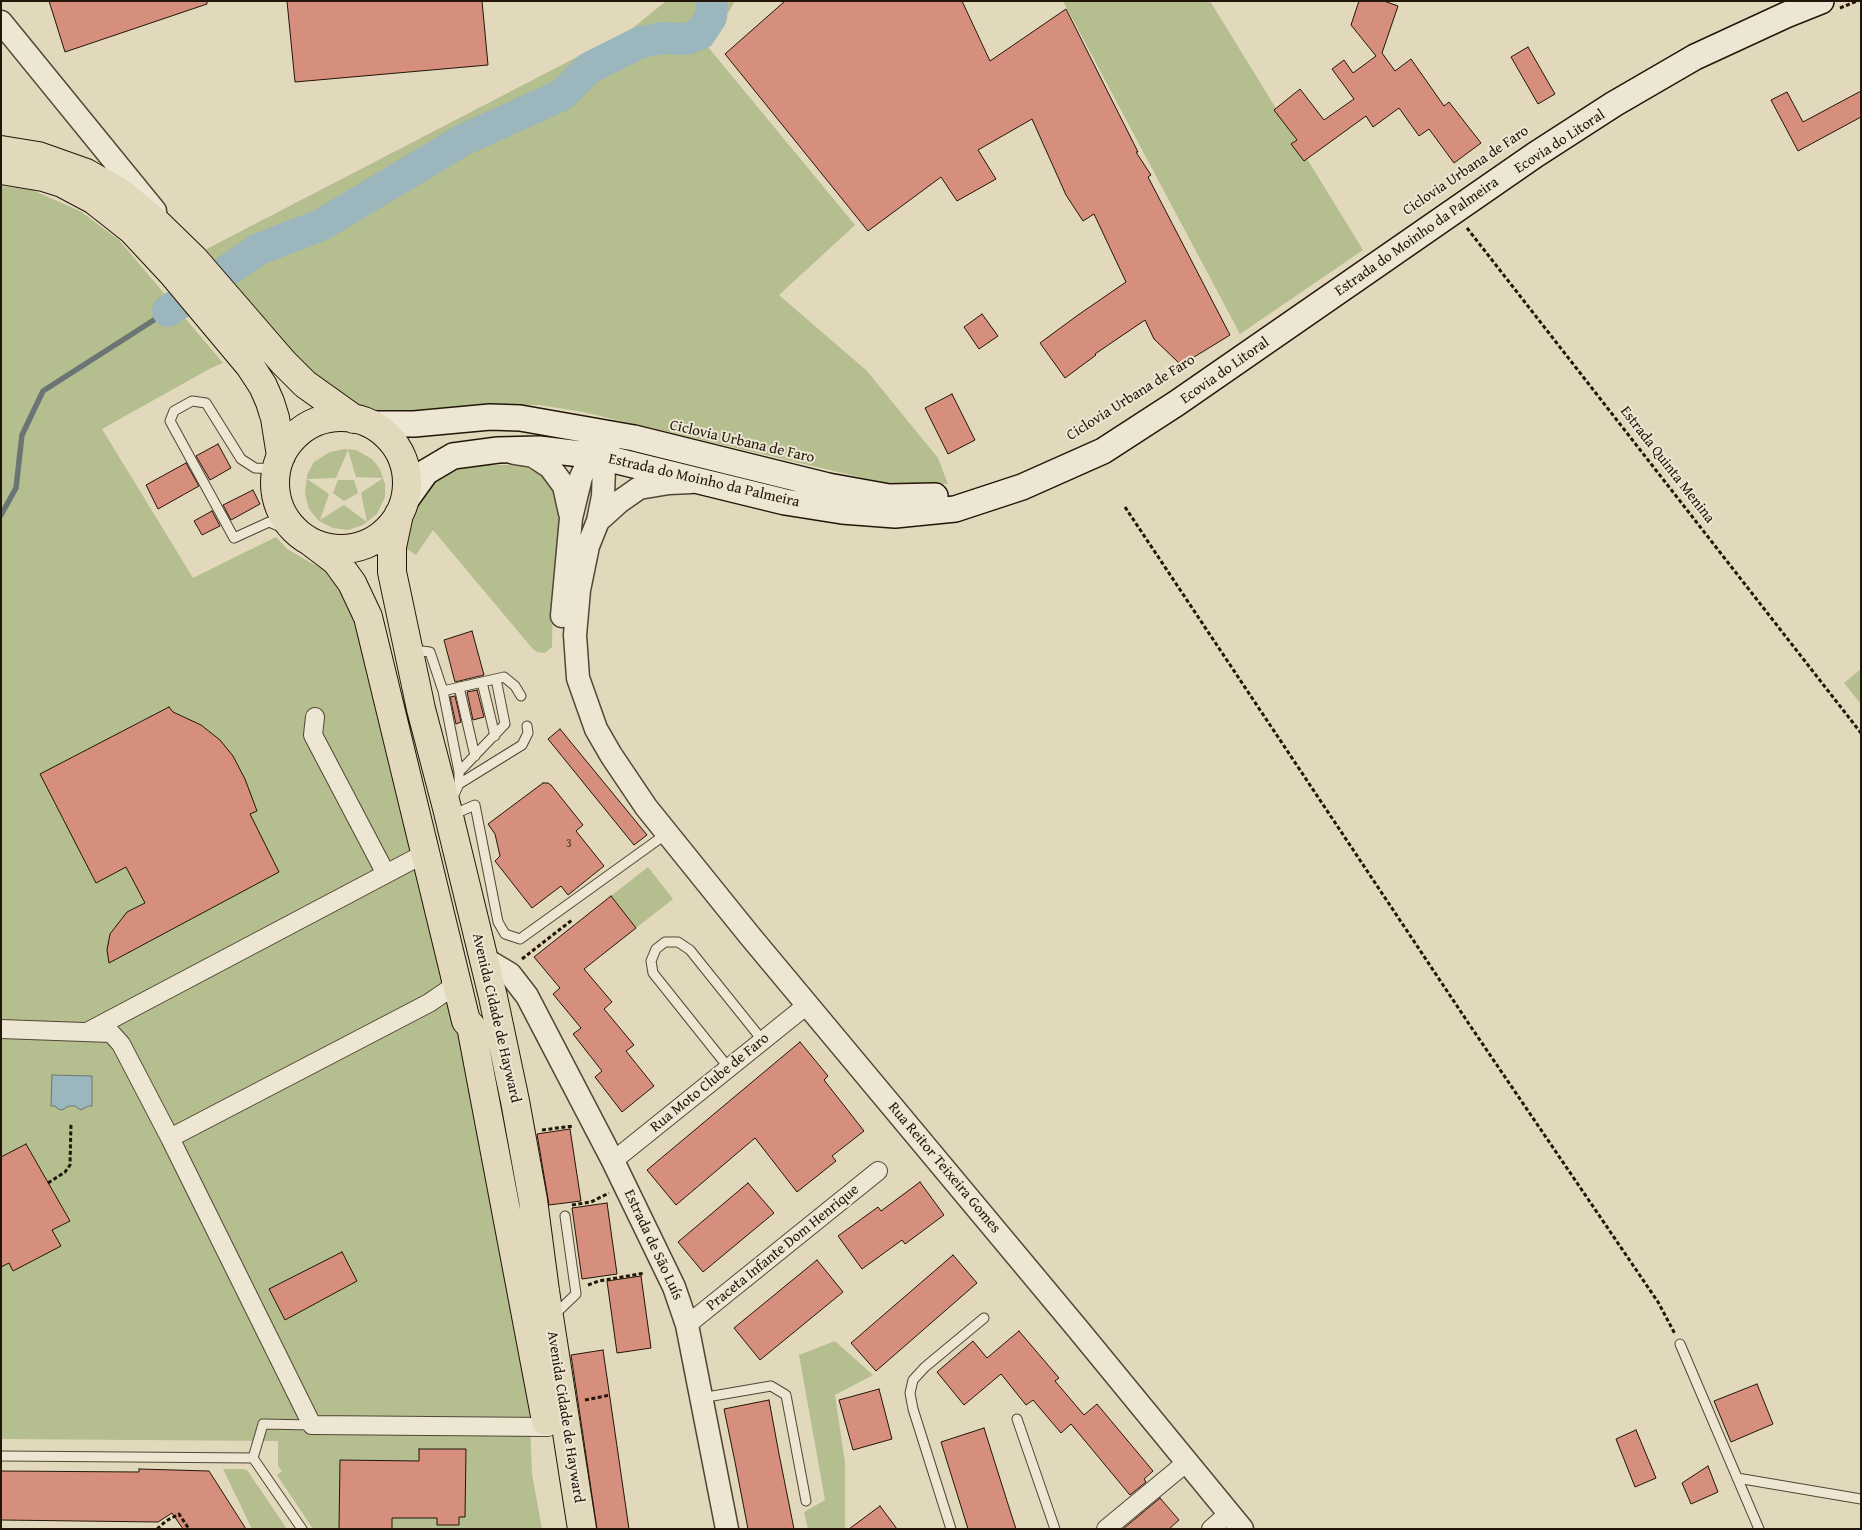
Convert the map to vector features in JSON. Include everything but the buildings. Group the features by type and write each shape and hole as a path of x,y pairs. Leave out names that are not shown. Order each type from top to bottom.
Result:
{"main road":[{"name":"Estrada do Moinho da Palmeira","path":"401,509 426,472 453,456 498,450 539,449 597,456 785,502 842,511 894,515 955,509 1022,487 1103,451 1177,403 1535,155 1614,104 1695,57 1786,15 1826,6"},
{"path":"1,150 38,156 86,173 121,193 157,223 184,267 221,310 283,362 305,384 362,421 378,429 391,441 404,467 406,485 401,509 387,530 374,539 351,548 330,548 306,539 286,520 277,501 275,480 279,463 293,438 311,424 332,418 362,421"},
{"path":"1,170 43,177 62,183 87,196 113,213 132,230 184,267"},
{"path":"221,310 239,351 263,386 275,418 279,463"},
{"name":"Estrada do Moinho da Palmeira","path":"362,421 414,424 490,417 520,418 634,438 828,486 889,497 949,496 1022,487"},
{"name":"Avenida Cidade de Hayward","path":"401,509 392,547 392,572 421,709 493,997 521,1133 582,1529"},
{"name":"Avenida Cidade de Hayward","path":"306,539 336,561 352,583 368,617 466,1021 471,1026 548,1427 563,1529"}],"street":[{"path":"5,27 184,267"},
{"path":"557,424 580,435 593,446 604,467 603,496 598,521 588,546 578,590 575,635 578,678 596,729 646,807"},
{"path":"634,438 623,441 597,456 587,464 581,477 571,518 562,616 563,646 567,675 588,732 599,753 646,807"},
{"path":"498,450 533,456 550,467 564,486 571,518"},
{"path":"598,521 619,502 639,488 669,483 706,482"},
{"path":"315,716 313,735 386,874"},
{"name":"Rua Reitor Teixeira Gomes","path":"646,807 807,1005 1236,1521"},
{"path":"85,1033 386,874 426,855"},
{"name":"Estrada de São Luís","path":"483,958 510,974 527,996 613,1161 674,1287 687,1325 727,1529"},
{"path":"170,1138 429,1003 451,988 452,960"},
{"path":"493,997 504,982 518,984"},
{"path":"429,1003 444,1000 454,1003 466,1021"},
{"name":"Rua Moto Clube de Faro","path":"613,1161 807,1005"},
{"path":"1,1029 111,1033 121,1044 170,1138 312,1425 548,1427"},
{"name":"Praceta Infante Dom Henrique","path":"687,1325 878,1171"},
{"path":"1106,1529 1187,1462"},
{"path":"1211,1529 1236,1521"}],"lane":[{"path":"279,463 255,468 241,459 206,403 192,401 174,411 170,421 234,538 269,522 306,539"},
{"path":"406,638 413,650 430,652 443,691 460,784 448,812"},
{"path":"443,691 504,677 515,686 521,696"},
{"path":"459,772 505,724 496,679"},
{"path":"482,682 494,736"},
{"path":"459,687 475,756"},
{"path":"460,784 522,745 528,733 527,726"},
{"path":"448,812 475,805 498,922 505,934 520,939 667,834"},
{"path":"728,1068 653,973 651,961 656,949 664,942 678,942 690,950 763,1041"},
{"path":"550,1319 576,1294 565,1216"},
{"path":"951,1529 913,1409 910,1393 914,1380 925,1367 984,1318"},
{"path":"1680,1344 1759,1529"},
{"path":"701,1398 772,1386 786,1395 806,1502"},
{"path":"1017,1418 1055,1529"},
{"path":"253,1458 264,1424 312,1425"},
{"path":"1,1456 253,1458"},
{"path":"253,1458 302,1529"},
{"path":"1738,1478 1861,1500"}],"path":[{"path":"1826,6 1857,1"},
{"name":"Estrada Quinta Menina","path":"1455,211 1861,733"},
{"path":"1125,507 1474,1032 1658,1302 1680,1344"},
{"path":"48,1183 65,1172 70,1165 72,1123"},
{"path":"521,1133 593,1123"},
{"path":"534,1211 591,1202 625,1185"},
{"path":"585,1287 599,1280 666,1269"},
{"path":"157,1529 166,1521 179,1514 189,1529"}],"green space":[{"path":"666,1 735,1 708,47 855,225 779,295 867,371 938,458 948,484 885,483 583,412 539,405 496,405 387,414 372,410 357,405 319,383 199,253 633,28"},
{"path":"1063,1 1210,1 1363,250 1240,334"},
{"path":"1,186 32,190 80,211 119,240 223,363 102,429 193,578 276,537 287,549 327,572 351,605 459,1036 529,1398 532,1474 542,1529 313,1529 277,1475 282,1471 278,1466 278,1441 1,1439"},
{"path":"344,449 356,450 372,459 380,469 383,478 356,477 348,450 336,478 307,479 329,494 320,520 344,505 367,522 363,525 348,530 333,528 319,521 309,509 305,494 307,475 314,462 330,452"},
{"path":"489,465 527,468 541,475 553,487 560,513 560,526 553,583 552,647 545,653 537,652 532,648 433,530 416,555 409,550 401,551 407,518 429,484 446,474 465,467"},
{"path":"383,478 385,497 377,514 367,522 361,493"},
{"path":"338,480 354,480 358,493 344,501 333,493"},
{"path":"1861,669 1861,704 1844,683"},
{"path":"648,867 673,899 636,928 611,896"},
{"path":"835,1341 873,1375 835,1395 845,1463 845,1529 808,1529 804,1512 825,1500 799,1355"},
{"path":"223,1469 247,1470 287,1529 252,1529"}],"water":[{"path":"52,1075 92,1076 92,1106 81,1110 75,1106 69,1106 62,1110 51,1106"}],"waterway":[{"path":"168,311 259,249 321,225 463,140 562,95 589,68 641,42 664,38 686,39 700,34 711,17 712,1"},
{"path":"1,515 16,488 22,435 43,391 168,311"}]}
